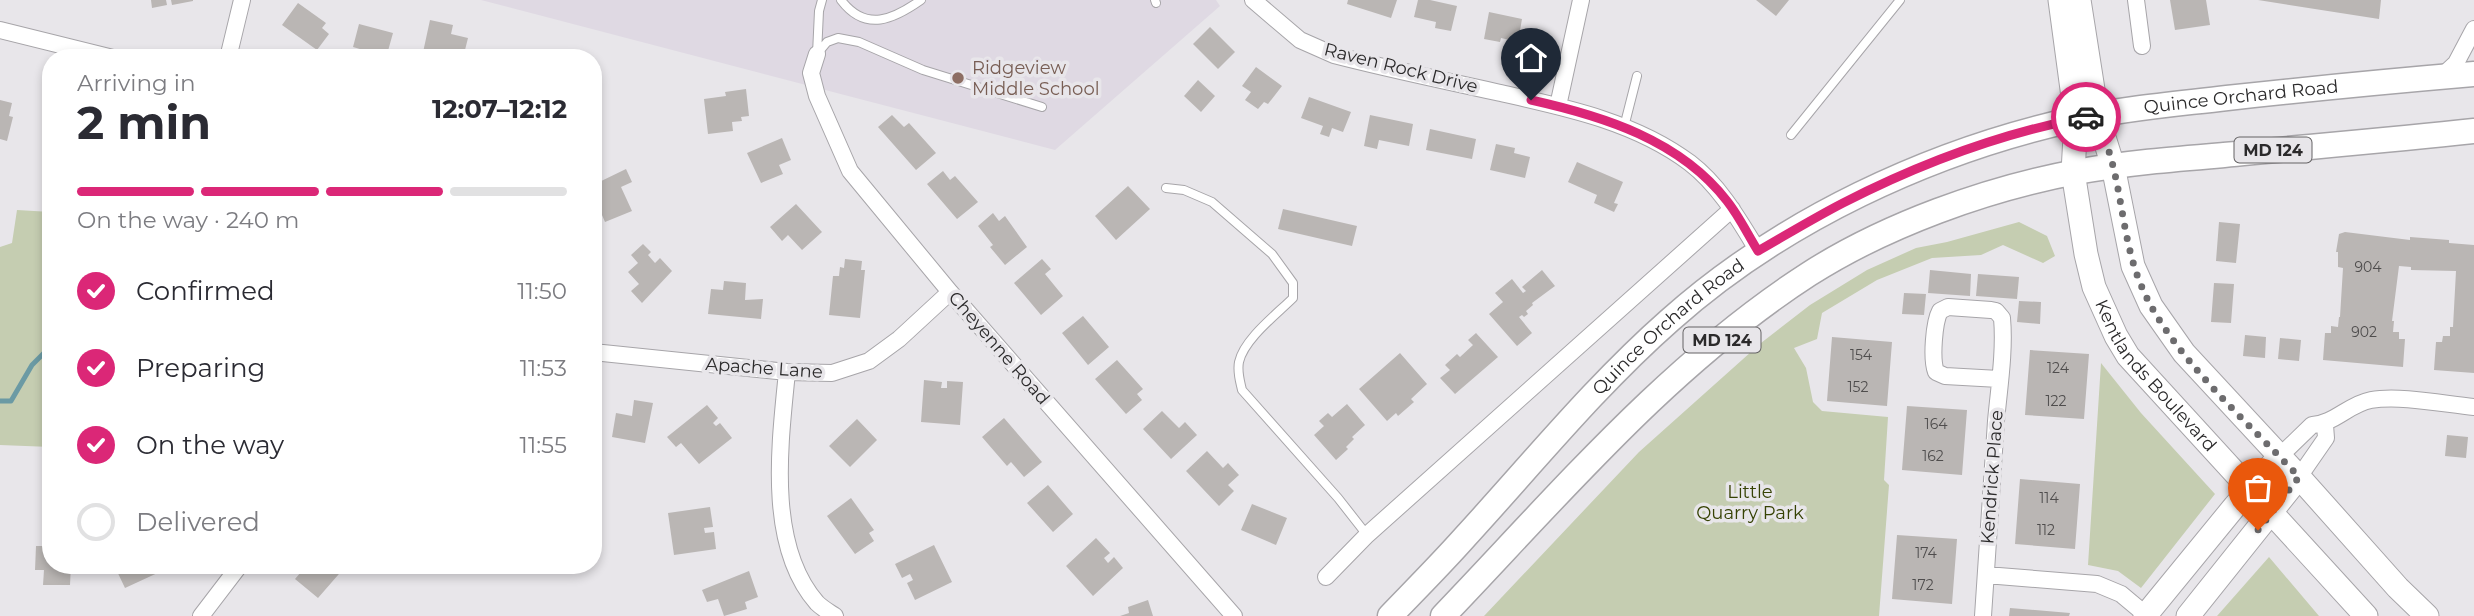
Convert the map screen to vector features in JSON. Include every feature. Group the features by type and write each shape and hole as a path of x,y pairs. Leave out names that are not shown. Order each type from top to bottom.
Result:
{"main road":[{"name":"Quince Orchard Road","path":"1391,616 1580,408 1672,317 1758,251 1843,203 1960,152 2086,117 2139,108 2305,89 2474,74"},
{"name":"MD 124","path":"1443,616 1631,418 1709,351 1810,274 1869,241 1999,191 2073,172 2474,131"}],"street":[{"path":"230,49 242,0"},
{"name":"Raven Rock Drive","path":"1252,0 1300,40 1334,55 1558,106 1624,127 1653,140 1691,164 1732,209 1758,251"},
{"path":"1558,106 1581,0"},
{"path":"2060,0 2086,117"},
{"path":"2079,0 2086,117"},
{"path":"2136,0 2143,46"},
{"path":"2441,77 2456,63 2474,29"},
{"path":"0,30 77,49"},
{"name":"Cheyenne Road","path":"817,54 811,73 817,96 850,171 950,292 1234,616"},
{"name":"Kentlands Boulevard","path":"2086,117 2113,166 2133,266 2151,306 2184,353 2398,588 2427,616"},
{"name":"Kentlands Boulevard","path":"2086,117 2073,172 2094,287 2116,336 2129,356 2366,616"},
{"path":"1325,577 1367,535 1732,209"},
{"name":"Apache Lane","path":"602,353 787,372 832,373 869,361 899,340 950,292"},
{"name":"Kendrick Place","path":"1983,616 2003,324 2000,314 1991,310 1948,307 1940,311 1936,318 1933,363 1936,372 1945,376 1999,379"},
{"path":"787,372 780,443 779,484 783,522 796,568 818,604 835,616"},
{"path":"1986,575 2097,584 2121,594 2145,616 2250,489 2312,425 2325,425 2352,407 2372,400 2474,407"},
{"path":"2188,616 2299,477 2326,438 2325,425"},
{"path":"201,616 233,574"}],"lane":[{"path":"817,54 822,0"},
{"path":"841,0 855,14 872,20 892,18 921,0"},
{"path":"1791,135 1900,0"},
{"path":"817,54 827,42 838,38 859,42 923,70 1042,107"},
{"path":"1624,127 1637,76"},
{"path":"1166,188 1184,190 1212,202 1272,254 1293,284 1293,298 1246,346 1239,362 1238,375 1242,390 1338,498 1367,535"}],"shaded area":[{"name":"Ridgeview Middle School","path":"481,0 1216,0 1220,6 1055,150"}],"green space":[{"path":"17,210 42,211 42,447 0,445 0,247 12,243"},
{"name":"Little Quarry Park","path":"2019,222 2047,236 2055,256 2043,263 2003,245 1981,255 1932,258 1877,280 1822,313 1817,339 1794,348 1806,368 1813,402 1822,411 1888,417 1884,480 1889,485 1879,616 1484,616 1639,452 1761,343 1810,305 1867,270 1916,248"},
{"path":"2101,363 2141,413 2215,494 2141,588 2118,571 2088,565"},
{"path":"2269,557 2319,616 2217,616"}],"building":[{"path":"151,0 166,0 167,5 152,8"},
{"path":"171,0 193,0 193,1 172,5"},
{"path":"1348,0 1397,0 1391,18 1347,4"},
{"path":"1418,0 1457,6 1451,31 1435,28 1436,22 1414,17"},
{"path":"1756,0 1789,0 1776,16"},
{"path":"2170,0 2206,0 2210,25 2175,30"},
{"path":"2258,0 2381,0 2379,19"},
{"path":"298,3 326,23 322,28 329,34 316,49 282,25"},
{"path":"1489,12 1522,19 1518,42 1501,38 1500,42 1484,39"},
{"path":"430,20 453,25 451,34 468,38 465,49 424,49"},
{"path":"359,24 393,33 389,49 353,47"},
{"path":"1210,27 1235,52 1218,69 1193,44"},
{"path":"1256,67 1282,86 1268,104 1264,102 1258,109 1245,100 1251,92 1242,86"},
{"path":"1198,80 1215,96 1201,112 1184,96"},
{"path":"746,89 749,116 741,117 742,121 732,122 733,131 708,134 704,99 726,96 725,92"},
{"path":"1309,97 1351,112 1343,132 1332,128 1329,137 1320,134 1323,126 1301,118"},
{"path":"0,100 12,103 9,116 13,117 7,141 0,139"},
{"path":"892,115 904,127 909,123 936,153 916,170 878,127"},
{"path":"1370,115 1413,124 1409,146 1379,140 1377,149 1364,146"},
{"path":"1430,129 1476,139 1472,159 1426,150"},
{"path":"782,138 791,160 779,165 783,174 761,183 747,153"},
{"path":"1496,144 1515,148 1514,153 1530,157 1525,178 1490,170"},
{"path":"1577,162 1623,182 1614,203 1618,204 1614,212 1594,203 1597,195 1568,182"},
{"path":"626,169 632,182 621,187 632,211 605,222 602,215 602,181"},
{"path":"943,171 950,180 955,176 978,202 957,219 927,184"},
{"path":"1128,186 1150,209 1116,240 1095,216"},
{"path":"796,204 822,232 802,250 788,235 782,241 770,227"},
{"path":"1283,209 1357,226 1352,246 1278,229"},
{"path":"993,213 999,221 1005,216 1027,247 1005,265 978,226"},
{"path":"2219,222 2240,224 2236,263 2216,261"},
{"path":"2345,232 2410,240 2410,237 2449,240 2449,243 2474,245 2474,373 2434,370 2436,342 2442,342 2443,336 2450,336 2450,327 2453,327 2456,271 2411,270 2411,267 2399,266 2392,321 2393,332 2399,332 2399,339 2405,339 2403,367 2323,360 2325,333 2331,333 2331,326 2338,327 2340,317 2343,268 2338,267 2336,252 2339,234"},
{"path":"643,244 651,252 648,255 655,263 660,258 672,271 642,303 631,291 639,284 628,272 638,263 631,255"},
{"path":"845,259 862,261 861,270 865,270 860,318 829,315 833,276 839,276"},
{"path":"1042,259 1051,269 1045,274 1063,296 1041,315 1014,283"},
{"path":"1542,270 1555,286 1532,303 1526,311 1528,314 1519,317 1532,333 1517,346 1489,314 1503,302 1495,293 1512,279 1523,293 1526,291 1522,287"},
{"path":"1930,270 1971,274 1970,296 1928,293"},
{"path":"1978,274 2019,277 2017,299 1976,296"},
{"path":"724,281 746,283 745,300 763,299 761,319 708,314 711,289 723,290"},
{"path":"2214,283 2234,284 2231,323 2211,322"},
{"path":"1904,293 1926,294 1924,315 1902,314"},
{"path":"2019,301 2041,302 2040,324 2017,322"},
{"path":"1083,316 1109,347 1088,365 1062,333"},
{"path":"1476,333 1498,357 1455,394 1440,378 1450,370 1445,365 1457,354 1460,357 1473,345 1468,340"},
{"path":"2245,335 2266,337 2265,358 2243,356"},
{"path":"1832,337 1892,342 1887,406 1827,401"},
{"path":"2280,338 2301,340 2299,361 2278,359"},
{"path":"2030,350 2089,354 2084,419 2025,415"},
{"path":"1400,353 1427,384 1411,399 1414,402 1398,416 1396,413 1387,421 1359,389"},
{"path":"1117,360 1143,389 1137,394 1142,400 1126,414 1095,379"},
{"path":"924,380 942,382 941,388 947,388 947,381 963,382 960,425 921,422"},
{"path":"634,400 653,403 645,443 612,437 616,413 632,416"},
{"path":"1347,404 1365,425 1352,437 1354,439 1346,447 1348,449 1336,460 1314,435 1324,426 1319,421 1328,413 1332,417"},
{"path":"707,405 718,418 713,423 716,426 720,423 732,438 699,464 681,443 676,447 667,437"},
{"path":"1907,406 1967,410 1962,475 1902,470"},
{"path":"1162,411 1179,428 1185,422 1197,435 1171,459 1143,429"},
{"path":"1004,418 1042,462 1024,477 1011,462 1007,466 982,437"},
{"path":"857,419 877,440 850,467 829,446"},
{"path":"2447,435 2468,437 2466,458 2445,456"},
{"path":"1207,451 1223,468 1228,463 1239,475 1228,485 1234,491 1219,506 1186,471"},
{"path":"2020,479 2080,484 2075,549 2015,544"},
{"path":"1048,485 1073,514 1053,532 1027,503"},
{"path":"851,498 874,530 869,533 874,541 855,554 827,516"},
{"path":"1252,504 1287,518 1276,545 1241,530"},
{"path":"710,507 713,527 704,528 705,533 714,532 716,549 674,555 668,513"},
{"path":"1897,535 1957,539 1952,604 1892,599"},
{"path":"1096,538 1110,553 1104,558 1108,563 1114,557 1123,568 1093,596 1066,566"},
{"path":"934,545 952,582 915,600 907,583 913,580 910,574 902,578 895,564"},
{"path":"36,546 42,546 42,570 35,570"},
{"path":"749,571 758,597 745,602 747,609 724,616 718,599 707,602 702,590"},
{"path":"44,574 71,574 70,585 43,585"},
{"path":"118,574 155,574 125,588"},
{"path":"299,574 339,574 318,598 295,579"},
{"path":"1148,600 1153,616 1120,616 1129,613 1128,607"},
{"path":"2010,608 2070,613 2069,616 2009,616"}],"waterway":[{"path":"0,401 11,401 32,365 42,355"}],"way so far":[{"path":"2086,117 2097,115 2113,166 2133,266 2160,322 2194,365 2299,477 2258,530"}],"place":[{"name":"Ridgeview Middle School","path":"958,78"}],"route":[{"path":"1531,100 1624,127 1653,140 1691,164 1727,201 1758,251 1843,203 1960,152 2086,117"}]}
